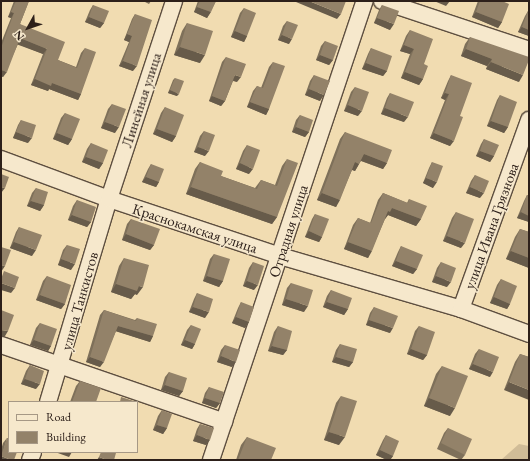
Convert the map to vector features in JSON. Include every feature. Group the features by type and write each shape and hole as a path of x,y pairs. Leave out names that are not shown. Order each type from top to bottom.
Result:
{"street":[{"name":"Линейная улица","path":"109,199 174,1"},
{"name":"Отрадная улица","path":"211,460 364,1"},
{"path":"382,1 529,50"},
{"name":"улица Ивана Грязнова","path":"461,309 529,120"},
{"name":"Краснокамская улица","path":"1,160 109,199 280,256 461,309 529,334"},
{"name":"улица Танкистов","path":"48,401 109,199"},
{"path":"1,346 224,422"}],"shaded area":[{"path":"519,444 529,446 529,460 501,460"}],"building":[{"path":"16,1 29,1 20,24 65,42 58,60 77,68 85,48 96,52 81,94 52,83 51,86 35,79 47,49 20,38 7,72 1,70 1,48 14,13 11,12"},
{"path":"200,1 216,1 211,12 197,7"},
{"path":"309,1 346,1 341,14"},
{"path":"480,1 502,1 509,4 502,22 476,12"},
{"path":"93,5 109,11 104,23 89,17"},
{"path":"382,5 399,11 394,24 377,18"},
{"path":"244,8 256,13 247,36 235,31"},
{"path":"529,11 529,30 522,27"},
{"path":"135,14 152,20 137,66 123,61 132,36 127,34"},
{"path":"287,21 298,25 292,39 282,35"},
{"path":"187,23 213,31 205,55 180,47"},
{"path":"410,30 433,39 424,64 428,66 423,79 405,72 414,49 404,45"},
{"path":"470,37 529,57 523,75 491,62 492,59 466,49"},
{"path":"325,41 338,46 333,60 320,55"},
{"path":"371,48 392,56 387,71 366,63"},
{"path":"226,57 246,64 241,77 235,75 225,101 212,96"},
{"path":"273,62 285,66 269,109 250,102 257,86 263,88"},
{"path":"314,75 330,81 324,95 309,89"},
{"path":"451,75 472,83 460,116 463,117 454,141 434,133 449,94 445,93"},
{"path":"175,78 184,81 179,94 170,90"},
{"path":"355,87 369,92 362,111 348,105"},
{"path":"390,93 414,102 408,117 385,108"},
{"path":"500,95 517,102 508,127 491,121"},
{"path":"112,104 126,109 119,127 105,122"},
{"path":"165,107 184,115 176,136 157,129"},
{"path":"65,113 80,119 72,139 57,133"},
{"path":"300,115 313,120 309,132 296,127"},
{"path":"21,120 36,125 32,138 16,132"},
{"path":"204,131 215,135 209,151 198,147"},
{"path":"345,132 392,150 387,163 364,154 359,164 355,162 340,200 322,193"},
{"path":"484,139 499,145 494,156 480,151"},
{"path":"91,143 108,150 103,163 86,157"},
{"path":"247,145 260,150 253,169 240,163"},
{"path":"287,159 298,163 277,217 191,187 200,162 223,171 221,176 257,189 261,180 277,186"},
{"path":"432,162 443,166 437,182 426,178"},
{"path":"151,164 164,169 159,182 146,177"},
{"path":"1,174 9,177 5,188 1,187"},
{"path":"475,175 489,181 484,193 470,187"},
{"path":"36,188 48,192 44,205 31,201"},
{"path":"383,193 408,203 409,199 427,206 421,219 392,208 390,212 388,211 372,251 348,242 358,218 371,223"},
{"path":"527,195 529,196 529,216 521,212"},
{"path":"77,200 96,207 91,222 72,215"},
{"path":"456,212 474,219 465,243 447,236"},
{"path":"315,214 329,219 322,237 309,231"},
{"path":"131,219 160,229 154,245 126,234"},
{"path":"19,227 42,235 36,250 14,242"},
{"path":"520,229 529,232 529,258 511,251"},
{"path":"67,245 80,249 75,264 61,259"},
{"path":"401,246 423,255 417,269 396,261"},
{"path":"1,247 11,250 5,266 1,265"},
{"path":"214,254 230,259 223,281 207,276"},
{"path":"124,258 149,265 143,287 139,286 137,291 116,284"},
{"path":"253,262 264,266 258,285 247,281"},
{"path":"441,262 456,268 451,282 436,276"},
{"path":"4,271 19,277 15,288 1,283"},
{"path":"47,276 71,285 65,304 40,295"},
{"path":"501,279 517,286 510,304 494,297"},
{"path":"291,283 313,290 308,306 286,299"},
{"path":"331,290 352,298 348,309 327,302"},
{"path":"197,293 213,299 209,312 193,307"},
{"path":"241,302 254,307 249,322 236,317"},
{"path":"374,307 398,316 393,328 369,320"},
{"path":"1,310 14,315 8,331 1,330"},
{"path":"104,310 136,321 137,318 157,324 153,336 118,326 104,362 90,357"},
{"path":"40,323 57,329 51,346 34,340"},
{"path":"191,325 201,329 195,344 185,340"},
{"path":"278,326 292,331 287,350 272,346"},
{"path":"419,326 435,332 427,355 411,349"},
{"path":"340,344 357,349 353,362 336,357"},
{"path":"225,345 240,350 236,362 221,356"},
{"path":"479,349 499,357 493,372 473,364"},
{"path":"520,354 529,357 529,390 509,382"},
{"path":"30,365 44,371 40,384 25,379"},
{"path":"442,366 468,376 455,408 429,398"},
{"path":"169,372 187,378 183,391 165,385"},
{"path":"80,381 101,388 96,401 72,401"},
{"path":"209,387 224,392 220,403 205,398"},
{"path":"341,396 357,401 345,437 329,432"},
{"path":"121,397 134,401 120,401"},
{"path":"162,410 172,414 167,428 157,425"},
{"path":"200,424 214,428 210,440 197,435"},
{"path":"448,428 472,439 465,455 441,443"},
{"path":"386,435 399,441 393,456 380,450"},
{"path":"247,437 276,448 271,460 238,460"},
{"path":"8,438 8,453 17,453 14,460 1,456"},
{"path":"101,453 116,453 114,460 107,460 99,457"}]}
